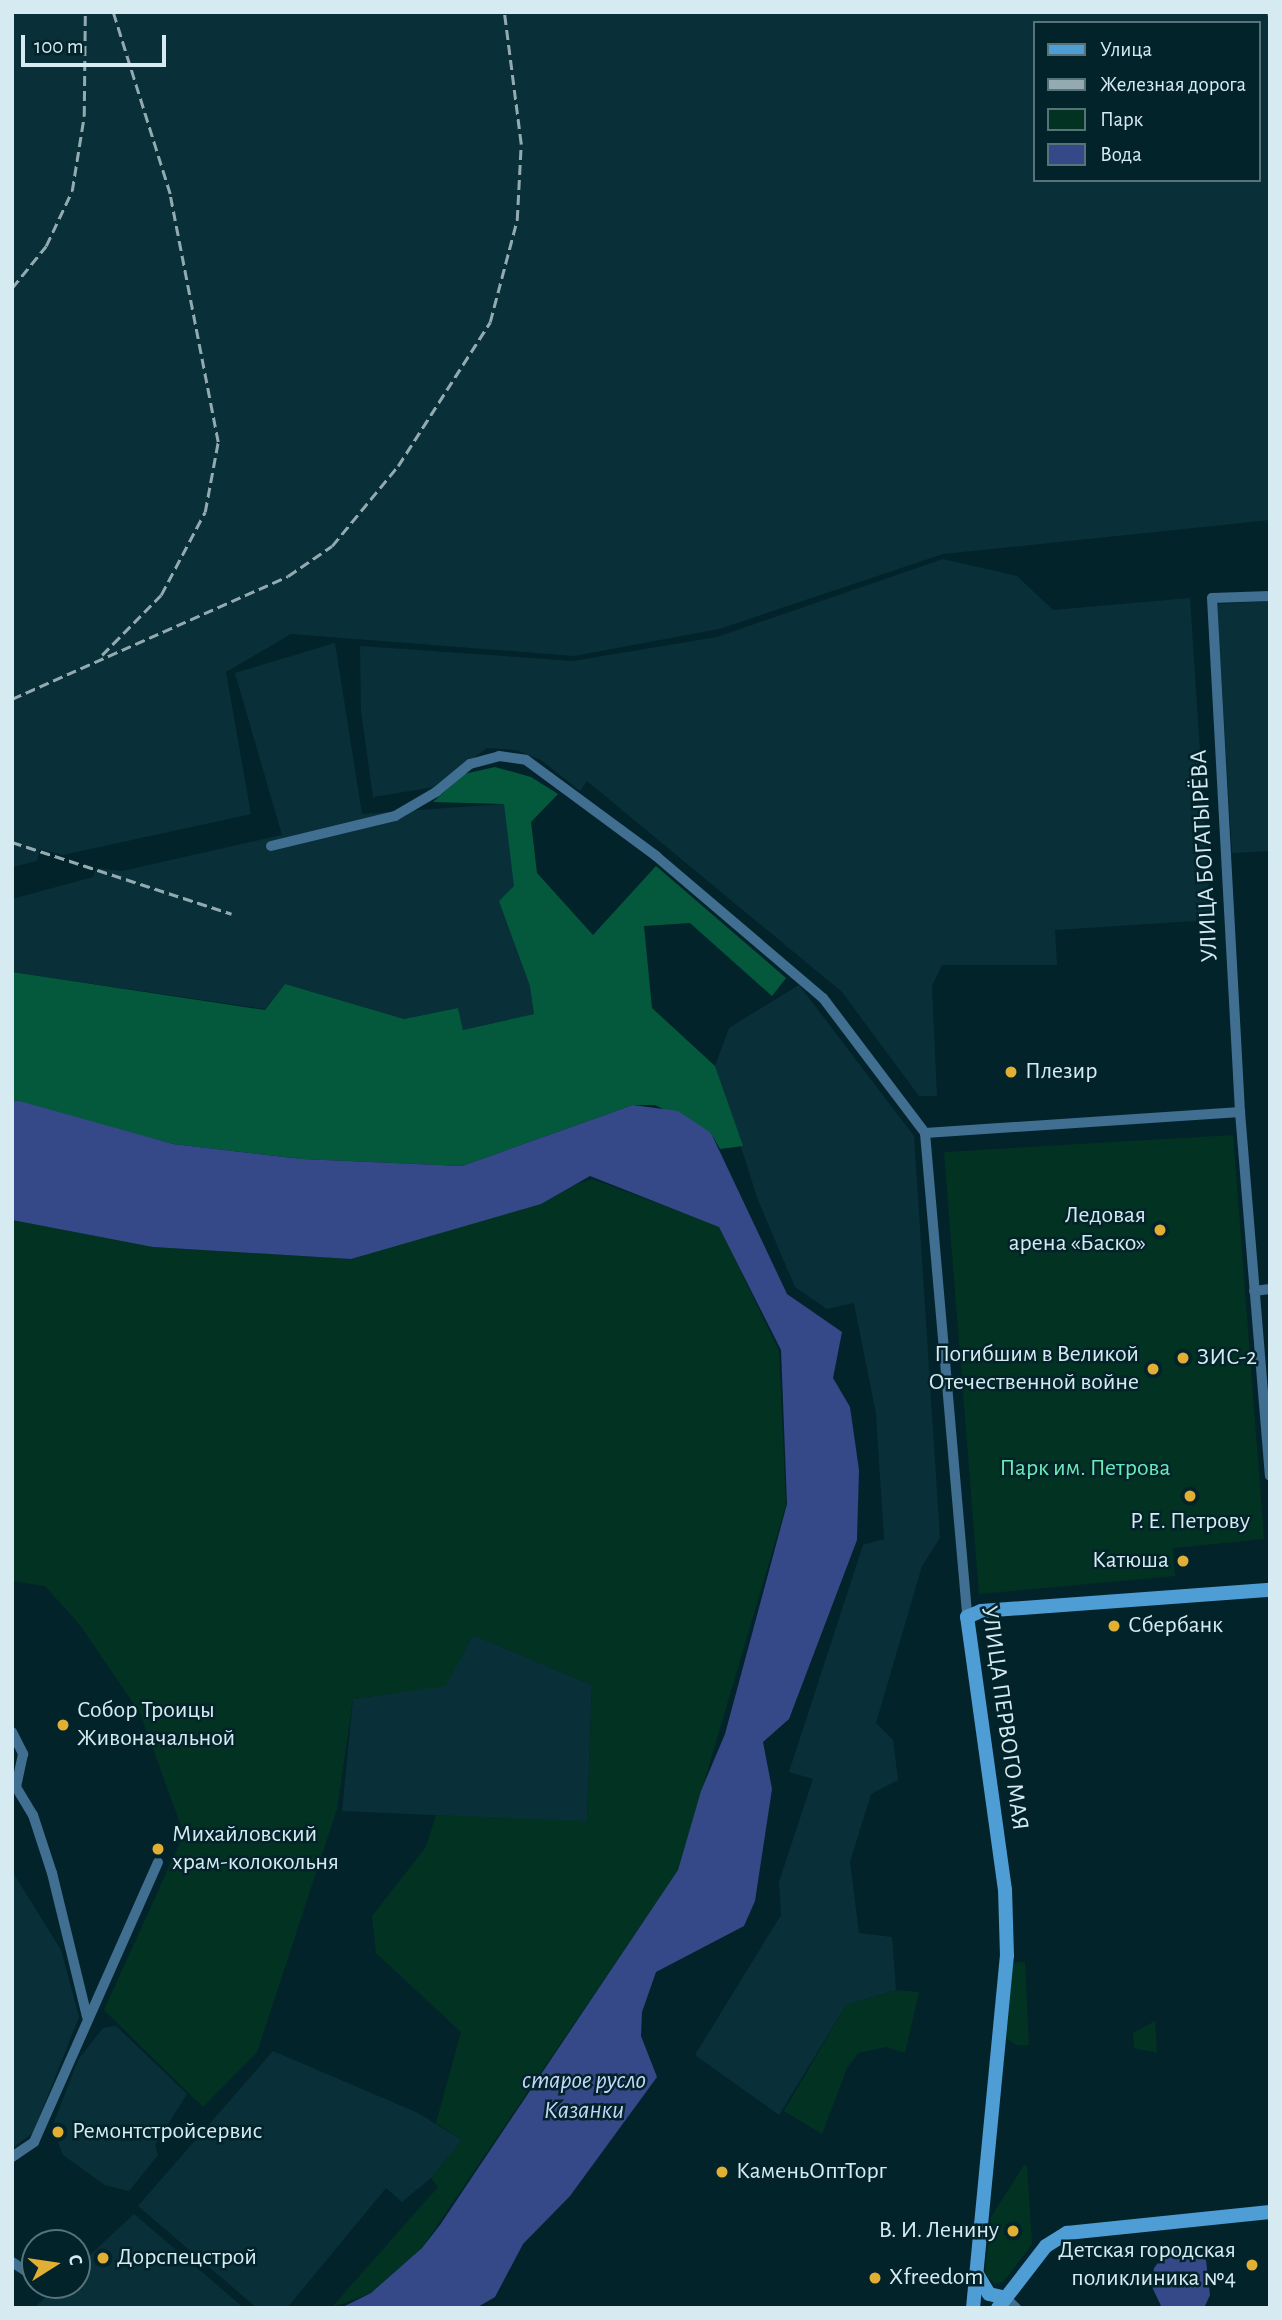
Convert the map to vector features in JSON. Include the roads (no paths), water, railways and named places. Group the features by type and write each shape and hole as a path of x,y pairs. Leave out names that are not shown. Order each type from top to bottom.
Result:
{"street":[{"name":"УЛИЦА БОГАТЫРЁВА","path":"1270,596 1212,598 1240,1112 1270,1476"},
{"path":"271,846 396,816 436,793 470,764 499,756 526,760 656,856 823,998 925,1133 1240,1112"},
{"name":"УЛИЦА ПЕРВОГО МАЯ","path":"925,1133 967,1617 1005,1891 1007,1956 973,2308"},
{"path":"1254,1291 1270,1289"},
{"path":"967,1617 981,1611 1270,1590"},
{"path":"12,1732 23,1754 16,1787 33,1815 52,1873 88,2017"},
{"path":"12,2157 34,2142 158,1861"},
{"path":"976,2273 983,2289 1007,2305 1045,2246 1067,2233 1270,2212"}],"water":[{"name":"старое русло Казанки","path":"19,1101 173,1144 302,1159 462,1166 633,1105 678,1111 711,1133 787,1294 842,1332 833,1378 850,1407 859,1470 857,1540 789,1719 763,1742 772,1789 755,1901 744,1926 656,1972 642,2012 641,2036 657,2077 570,2196 523,2244 495,2297 476,2308 341,2308 371,2293 422,2248 440,2225 678,1870 701,1791 725,1734 787,1504 781,1350 719,1227 590,1176 541,1204 351,1259 153,1247 12,1220 12,1102"},
{"path":"1184,2248 1206,2260 1210,2295 1204,2308 1162,2308 1152,2287 1154,2268 1166,2253"}],"railway":[{"path":"12,288 46,246 72,191 84,116 85,12"},
{"path":"102,655 161,595 205,512 218,442 170,194 113,12"},
{"path":"12,699 288,576 332,546 398,466 490,322 517,220 521,144 504,12"},
{"path":"1269,12 1270,18"},
{"path":"12,842 232,914"}],"place":[{"name":"Плезир","path":"1011,1072"},
{"name":"Ледовая арена «Баско»","path":"1160,1230"},
{"name":"ЗИС-2","path":"1183,1358"},
{"name":"Погибшим в Великой Отечественной войне","path":"1153,1369"},
{"name":"Р. Е. Петрову","path":"1190,1496"},
{"name":"Катюша","path":"1183,1561"},
{"name":"Сбербанк","path":"1114,1626"},
{"name":"Собор Троицы Живоначальной","path":"63,1725"},
{"name":"Михайловский храм-колокольня","path":"158,1849"},
{"name":"Ремонтстройсервис","path":"58,2132"},
{"name":"КаменьОптТорг","path":"722,2172"},
{"name":"В. И. Ленину","path":"1013,2231"},
{"name":"Дорспецстрой","path":"103,2258"},
{"name":"Детская городская поликлиника №4","path":"1252,2265"},
{"name":"Xfreedom","path":"875,2278"}],"park label":[{"name":"Парк им. Петрова","path":"1085,1469"}]}
